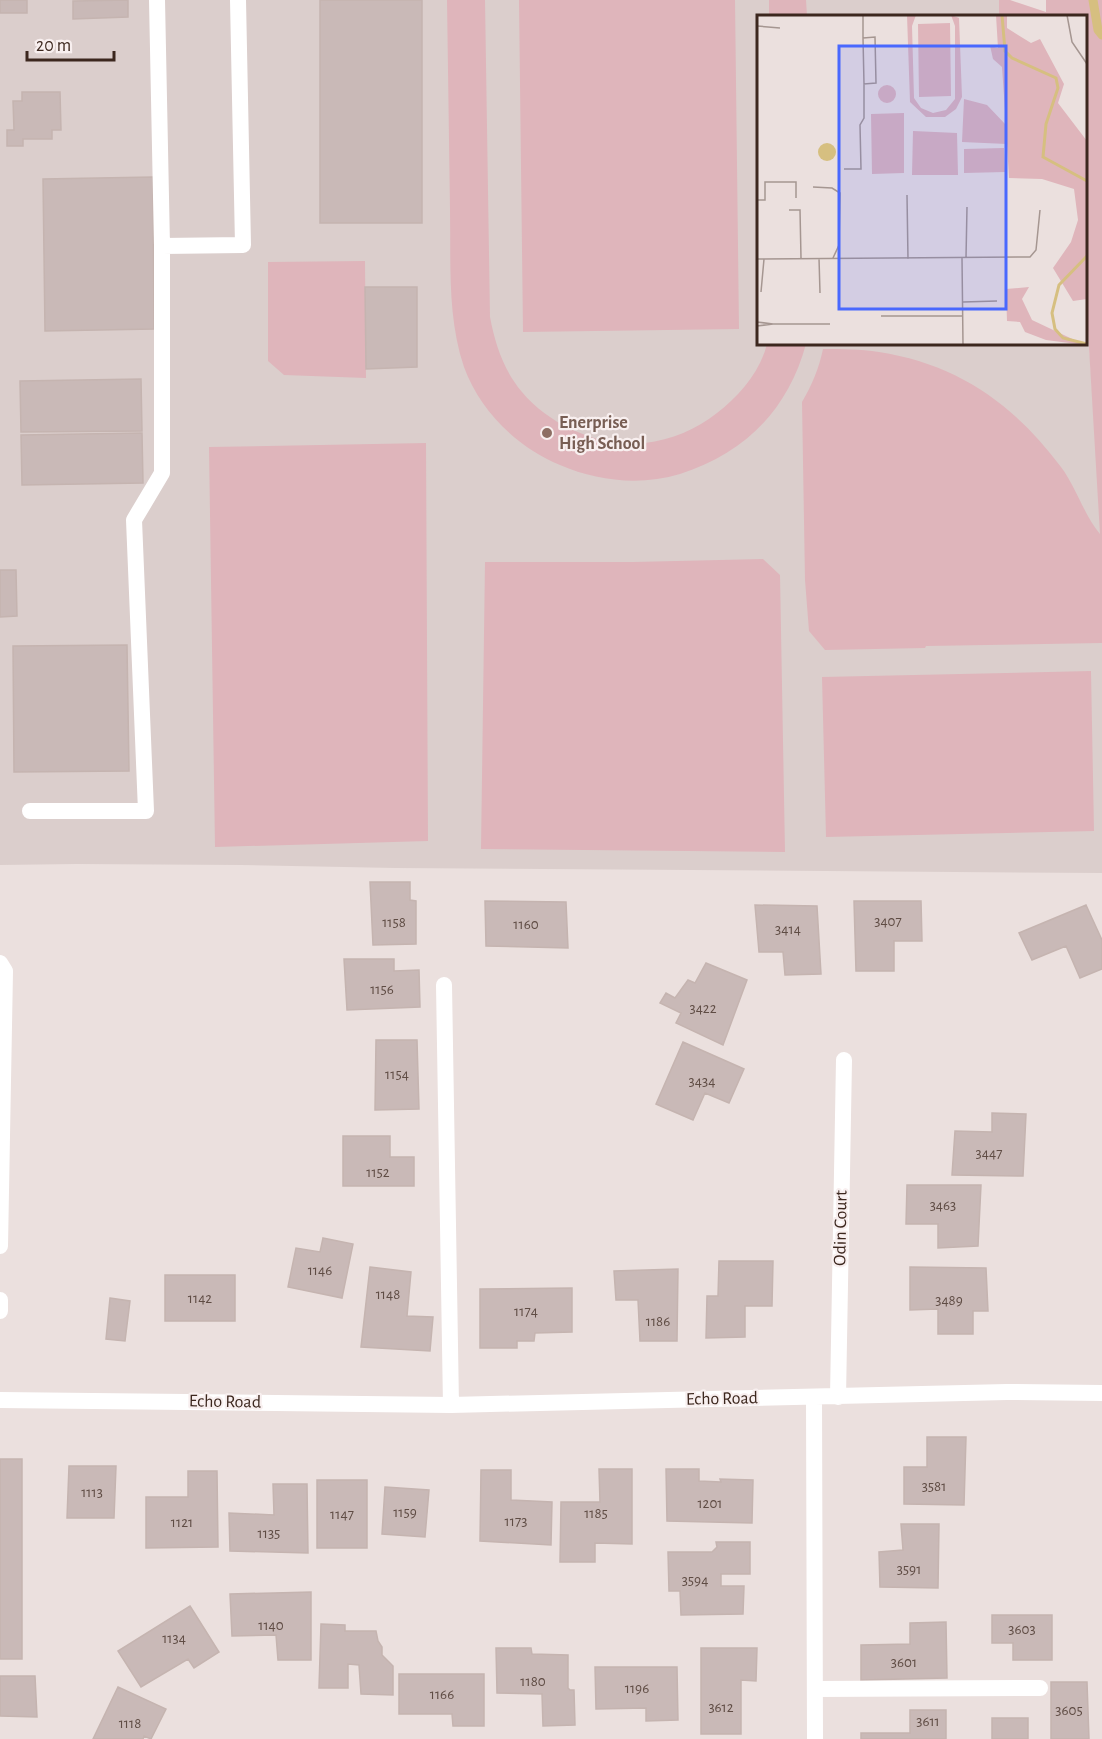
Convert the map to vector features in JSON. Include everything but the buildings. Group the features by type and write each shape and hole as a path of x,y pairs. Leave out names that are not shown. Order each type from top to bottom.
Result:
{"street":[{"path":"30,811 146,811 134,520 162,473 162,246 157,0"},
{"path":"162,246 243,245 238,0"},
{"path":"0,963 5,971 0,1246"},
{"path":"444,985 451,1405"},
{"name":"Odin Court","path":"838,1397 844,1060"},
{"path":"0,1300 0,1311"},
{"name":"Echo Road","path":"0,1400 451,1405 1007,1392 1102,1393"},
{"path":"814,1397 815,1739"},
{"path":"814,1689 1040,1688"}],"shaded area":[{"name":"Enerprise High School","path":"0,0 999,0 999,15 757,15 757,345 1087,345 1087,312 1102,543 1102,873 0,865"},
{"path":"447,0 485,0 490,317 505,366 522,392 547,415 578,432 612,442 645,443 683,433 717,413 748,383 767,345 806,345 788,389 775,409 761,426 725,454 703,465 665,478 634,481 589,475 560,465 529,448 515,438 490,413 464,367 452,309"},
{"path":"519,0 735,0 739,329 523,332"},
{"path":"769,0 806,0 807,15 769,15"},
{"path":"999,0 1010,0 1046,12 1046,0 1102,0 1102,643 825,650 809,631 805,580 802,402 815,376 823,349 865,350 907,358 934,366 982,390 1024,424 1043,444 1061,467 1100,534 1087,314 1087,15 999,15"},
{"path":"365,261 366,378 284,375 268,361 268,262"},
{"path":"426,443 428,841 215,847 209,447"},
{"path":"763,559 780,575 785,852 481,849 485,562"},
{"path":"1091,671 1094,831 826,837 822,677"}],"waterway":[{"path":"1093,0 1098,30 1102,35"}],"place":[{"name":"Enerprise High School","path":"547,433"}]}
